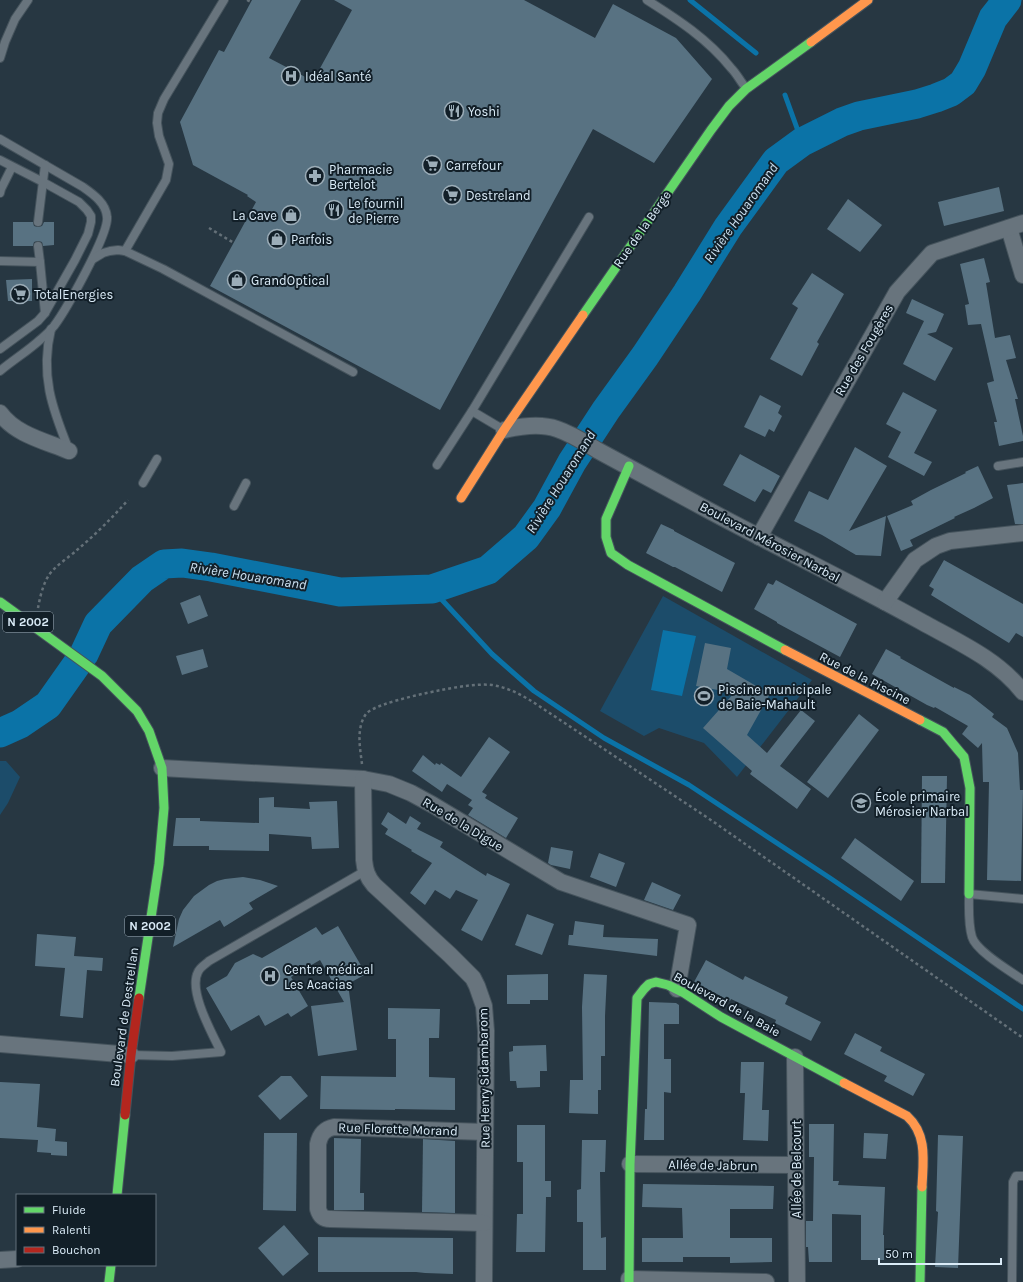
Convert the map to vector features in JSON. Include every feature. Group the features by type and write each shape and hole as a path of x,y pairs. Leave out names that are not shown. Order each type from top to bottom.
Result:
{"street":[{"name":"Rue de la Berge","path":"461,498 504,430 729,106 746,89 868,0"},
{"path":"1016,226 1023,275"},
{"name":"Rue des Fougères","path":"759,537 897,292 932,253 1016,226"},
{"path":"0,413 19,431 69,451"},
{"name":"Boulevard Mérosier Narbal","path":"504,430 539,425 556,428 568,433 759,537 885,602 986,658 1004,671 1023,692"},
{"name":"Rue de la Piscine","path":"629,466 606,519 606,537 611,553 628,565 720,616 837,678 944,732 964,757 970,788 969,894"},
{"path":"885,602 916,560 936,546 950,541 1023,533"},
{"name":"Boulevard de Destrellan","path":"0,602 102,676 137,711 149,731 162,768 164,808 159,864 131,1055 118,1194"},
{"name":"Rue de la Digue","path":"162,768 363,778 389,784 411,793 561,882 688,925 677,989"},
{"path":"363,778 365,871"},
{"name":"Rue Henry Sidambarom","path":"365,871 374,885 473,978 484,1006 484,1282"},
{"name":"Boulevard de la Baie","path":"629,1280 630,1164 637,998 642,989 648,984 659,982 677,989 709,1010 907,1116 917,1126 922,1140 923,1160 920,1282"},
{"path":"0,1044 131,1055"},
{"name":"Allée de Belcourt","path":"795,1057 797,1282"},
{"name":"Rue Florette Morand","path":"484,1222 323,1218 318,1209 318,1144 322,1133 325,1130 334,1127 485,1132"},
{"name":"Allée de Jabrun","path":"630,1164 796,1165"},
{"path":"0,1260 16,1259"},
{"path":"109,1282 111,1266"},
{"path":"629,1280 766,1282"}],"lane":[{"path":"0,58 15,19 28,0"},
{"path":"125,251 166,180 168,173 169,164 159,136 157,123 158,113 176,79 224,0"},
{"path":"647,0 685,25 720,56 732,69 746,89"},
{"path":"0,139 83,187 94,195 106,210 108,218 107,226 92,259 76,289 52,328 41,339 0,371"},
{"path":"0,160 79,202 91,216 88,234 45,313 38,321 0,349"},
{"path":"38,222 45,165"},
{"path":"0,193 12,167"},
{"path":"437,465 472,411 589,217"},
{"path":"38,246 45,313"},
{"path":"92,259 110,251 125,251 163,269 353,372"},
{"path":"0,261 40,262"},
{"path":"52,328 47,354 47,377 51,400 69,451"},
{"path":"472,411 504,430"},
{"path":"144,483 157,459"},
{"path":"998,466 1023,462"},
{"path":"234,506 246,483"},
{"path":"131,1055 172,1056 221,1052 199,1003 195,979 199,970 209,961 365,871"},
{"path":"969,894 1023,899"},
{"name":"Rue de la Piscine","path":"969,894 972,938 979,949 1023,980"},
{"path":"1012,1282 1013,1182 1016,1176 1023,1176"}],"path":[{"path":"247,0 251,2"},
{"path":"209,228 234,243"},
{"path":"36,628 39,605 49,575 56,566 66,560 107,522 128,500"},
{"path":"363,778 360,741 362,721 368,712 380,705 433,692 479,684 503,687 515,691 708,818 1023,1038"}],"shaded area":[{"name":"Piscine municipale de Baie-Mahault","path":"663,596 812,680 737,777 704,743 659,728 644,736 600,711"},
{"path":"663,630 696,636 682,696 651,690"},
{"path":"0,761 6,761 20,777 8,803 0,815"}],"building":[{"name":"Destreland","path":"252,0 301,0 269,58 313,81 352,10 334,0 524,0 595,38 613,4 676,38 712,79 654,163 593,129 440,410 210,286 256,202 247,196 248,195 193,165 180,122 219,50 224,52"},
{"path":"999,187 1004,211 944,226 938,202"},
{"path":"848,199 882,225 860,252 827,229"},
{"path":"13,222 33,222 34,226 38,227 42,226 44,222 54,222 54,245 43,246 42,242 38,241 34,242 33,246 13,246"},
{"path":"984,258 990,282 986,283 995,338 1010,335 1016,358 1006,360 1018,399 1015,399 1023,436 1023,441 999,446 994,422 997,422 987,383 994,381 981,324 968,325 965,305 969,304 960,264"},
{"path":"812,273 844,294 817,342 819,344 802,376 770,359 798,308 792,304"},
{"name":"TotalEnergies","path":"32,279 32,301 8,301 6,280"},
{"path":"912,299 944,314 936,332 927,334 953,348 935,381 903,364 924,321 906,313"},
{"path":"903,392 937,410 914,453 932,462 924,476 888,457 901,432 886,424"},
{"path":"760,395 781,406 778,413 782,416 774,432 769,429 765,437 744,427"},
{"path":"855,447 887,466 849,531 886,516 881,556 856,555 794,521 809,491 828,500"},
{"path":"740,454 780,476 771,493 763,489 755,502 723,485"},
{"path":"978,466 993,498 910,540 913,546 901,551 887,516 913,505 911,501"},
{"path":"1023,483 1023,524 1015,524 1007,485"},
{"path":"661,524 735,563 722,592 646,553"},
{"path":"944,560 1023,604 1023,637 1016,633 1009,643 931,595 934,589 929,586"},
{"path":"776,580 857,624 840,657 754,609 768,583 773,585"},
{"path":"200,595 208,616 188,624 180,603"},
{"path":"705,643 731,648 727,669 770,694 747,735 767,753 801,710 815,721 780,766 811,789 797,809 750,774 752,771 703,728 734,693 696,686"},
{"path":"203,649 208,667 182,675 176,656"},
{"path":"886,649 954,688 970,695 994,714 992,717 1007,728 1018,753 1020,790 1023,790 1021,881 987,880 989,782 983,782 982,743 978,748 962,734 968,726 872,674"},
{"path":"859,714 879,730 828,798 807,782"},
{"path":"489,737 510,752 482,792 487,795 485,798 518,818 506,838 468,815 473,808 468,805 472,800 447,784 442,792 412,771 423,755 435,765 436,763 440,765 441,763 461,777"},
{"path":"922,776 947,776 945,883 921,883"},
{"path":"274,797 274,807 310,809 309,802 337,801 339,848 312,849 311,837 269,834 269,851 209,850 209,846 173,846 176,818 200,818 200,821 259,823 259,798"},
{"path":"388,812 406,824 410,816 421,823 417,829 443,842 440,847 486,876 487,873 510,884 482,941 461,930 478,900 456,890 450,899 435,890 425,905 410,893 432,863 385,834 388,829 381,824"},
{"path":"855,838 914,881 901,901 841,858"},
{"path":"551,847 573,851 570,869 548,863"},
{"path":"599,853 625,863 616,887 590,877"},
{"path":"243,877 260,880 278,886 249,903 253,909 224,927 220,920 173,947 179,919 183,910 194,896 217,881"},
{"path":"652,882 681,895 673,910 644,900"},
{"path":"527,914 554,924 542,955 515,945"},
{"path":"575,921 604,925 603,937 658,939 657,956 568,945 569,935 573,935"},
{"path":"338,926 366,974 348,984 357,1050 318,1056 311,1006 344,1002 320,960 291,977 308,1006 291,1017 288,1013 265,1026 259,1015 231,1031 206,988 227,976 235,963 253,954 262,958 316,927 322,935"},
{"path":"37,934 76,937 74,956 103,958 102,971 87,970 83,1018 60,1016 65,968 35,966"},
{"path":"706,960 743,980 745,976 788,997 785,1004 821,1022 811,1041 775,1023 776,1020 731,999 730,1001 694,982"},
{"path":"548,974 548,1000 530,1000 530,1004 507,1004 507,975"},
{"path":"584,974 607,975 605,1056 601,1056 601,1090 598,1090 598,1114 569,1113 570,1080 583,1080 582,1007"},
{"path":"649,1002 676,1003 679,1005 679,1024 664,1024 664,1059 671,1059 671,1093 664,1092 664,1140 644,1140 645,1109 647,1109"},
{"path":"388,1008 440,1009 439,1038 429,1038 429,1077 455,1078 455,1110 320,1109 321,1076 396,1077 396,1039 388,1039"},
{"path":"855,1033 882,1047 880,1051 925,1074 913,1096 884,1081 887,1076 844,1054"},
{"path":"546,1045 547,1071 540,1071 540,1087 517,1088 516,1081 510,1081 509,1052 513,1051 513,1046"},
{"path":"741,1062 764,1062 762,1110 769,1110 768,1141 743,1140 745,1093 740,1093"},
{"path":"281,1076 291,1076 308,1096 280,1120 258,1096"},
{"path":"0,1082 40,1084 37,1127 56,1129 55,1141 67,1142 67,1156 37,1152 38,1140 0,1138"},
{"path":"809,1124 834,1124 833,1181 839,1181 838,1185 885,1187 883,1235 884,1260 861,1260 861,1215 832,1214 832,1262 809,1262 808,1247 806,1247 806,1221 813,1221 814,1157 809,1157"},
{"path":"517,1125 545,1125 545,1181 551,1181 551,1197 546,1197 545,1252 516,1252 517,1214 523,1214 523,1162 517,1162"},
{"path":"264,1133 297,1133 296,1211 263,1210"},
{"path":"864,1133 888,1134 886,1159 863,1158"},
{"path":"938,1135 963,1136 958,1268 935,1267 938,1212 936,1211"},
{"path":"334,1138 361,1139 360,1193 364,1193 364,1210 334,1210"},
{"path":"423,1139 455,1141 455,1213 422,1212"},
{"path":"582,1140 606,1140 605,1172 600,1172 601,1238 606,1237 606,1270 583,1270 583,1222 577,1222 577,1190 581,1189"},
{"path":"643,1184 774,1186 773,1209 730,1209 730,1238 772,1238 772,1262 730,1263 730,1257 683,1257 683,1262 642,1262 642,1238 683,1238 682,1208 642,1207"},
{"path":"284,1225 309,1254 283,1276 258,1248"},
{"path":"318,1237 453,1238 453,1274 416,1272 318,1272"}],"waterway":[{"path":"690,0 756,53"},
{"name":"Rivière Houaromand","path":"0,733 20,724 48,705 84,654 98,624 142,579 164,564 182,563 211,567 340,592 432,589 488,570 526,537 547,508 572,462 606,410 645,356 687,293 728,227 776,161 802,142 842,122 859,116 917,104 951,92 963,83 972,68 993,18 1007,0"},
{"path":"785,95 802,142"},
{"path":"432,589 492,654 534,691 604,738 689,785 830,878 1023,1009"}],"traffic: fast":[{"path":"583,315 729,106 746,89 811,42"},
{"path":"629,466 606,519 606,537 611,553 628,565 785,650"},
{"path":"0,602 102,676 137,711 149,731 162,768 164,808 159,864 139,998"},
{"path":"920,720 943,732 964,757 970,788 969,894"},
{"path":"629,1282 630,1164 637,998 649,984 656,982 668,985 684,993 721,1017 844,1083"},
{"path":"117,1194 125,1115"},
{"path":"920,1282 922,1187"},
{"path":"109,1282 111,1266"}],"traffic: slow":[{"path":"811,42 868,0"},
{"path":"461,498 504,430 583,315"},
{"path":"785,650 920,720"},
{"path":"844,1083 907,1116 914,1123 923,1149 922,1187"}],"traffic: jam":[{"path":"125,1115 139,998"}],"place":[{"name":"Idéal Santé","path":"291,76"},
{"name":"Yoshi","path":"454,111"},
{"name":"Carrefour","path":"432,165"},
{"name":"Pharmacie Bertelot","path":"315,176"},
{"name":"Destreland","path":"452,195"},
{"name":"Le fournil de Pierre","path":"334,210"},
{"name":"La Cave","path":"291,215"},
{"name":"Parfois","path":"277,239"},
{"name":"GrandOptical","path":"237,280"},
{"name":"TotalEnergies","path":"20,294"},
{"name":"Piscine municipale de Baie-Mahault","path":"704,696"},
{"name":"École primaire Mérosier Narbal","path":"861,803"},
{"name":"Centre médical Les Acacias","path":"270,976"}]}
